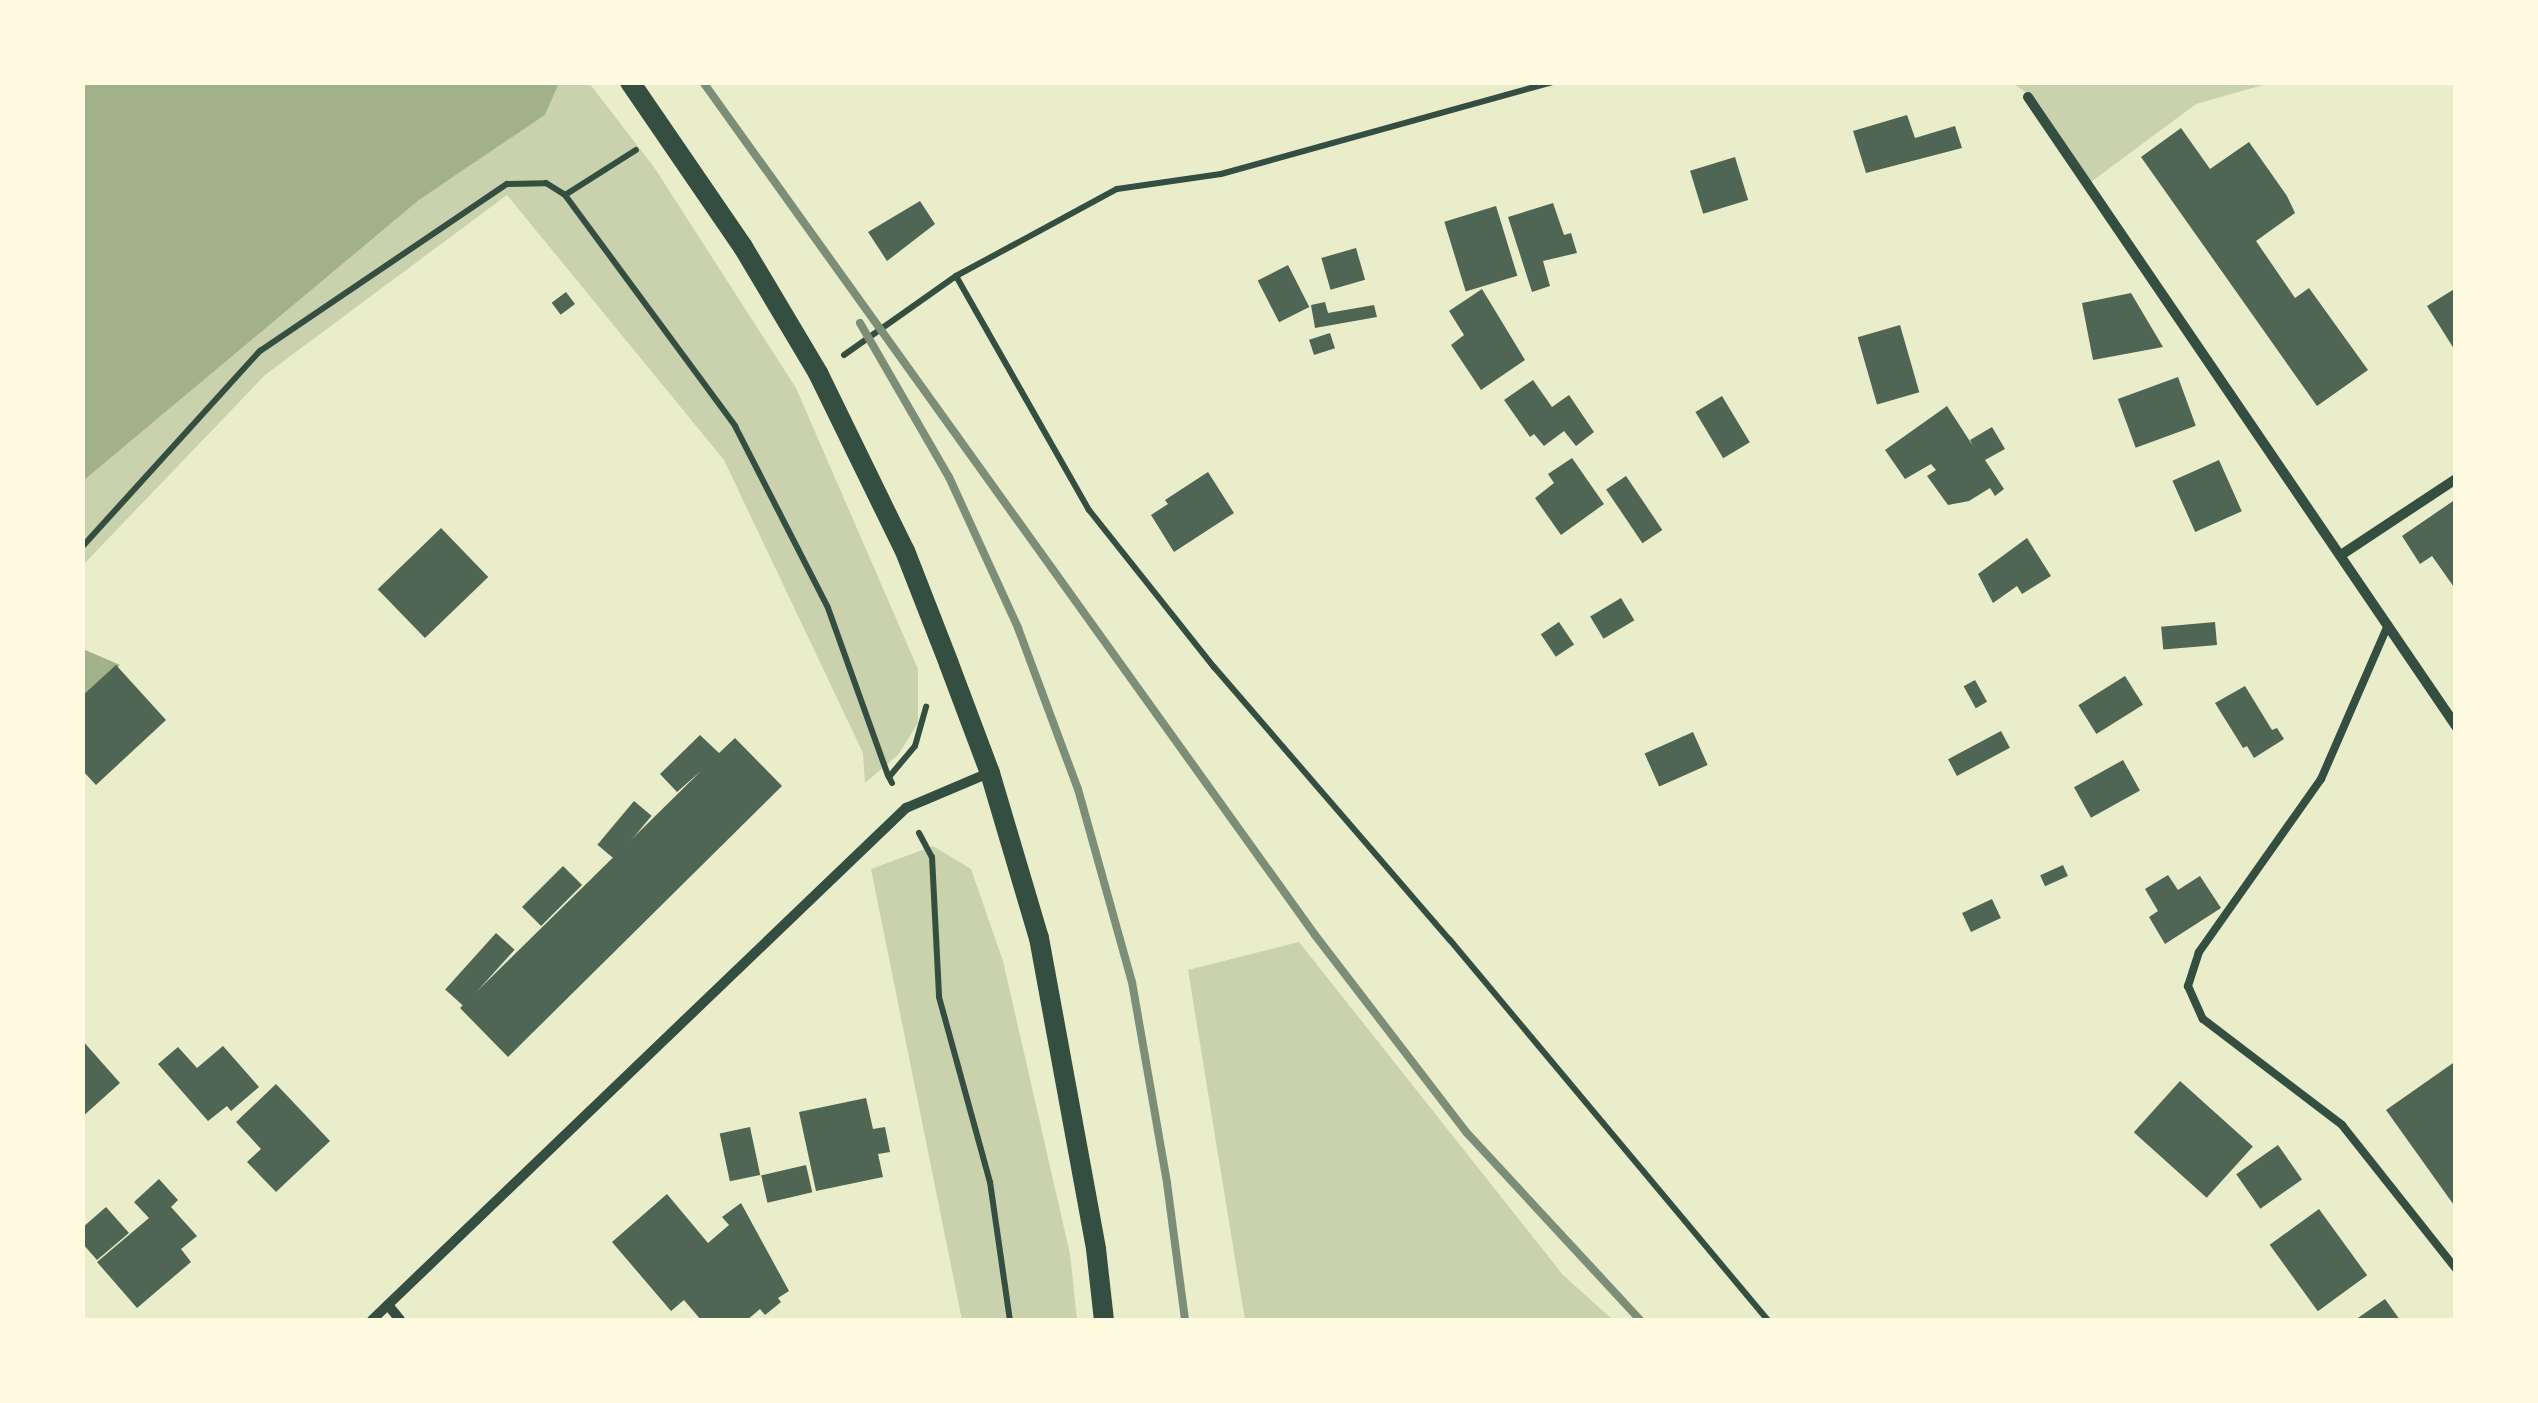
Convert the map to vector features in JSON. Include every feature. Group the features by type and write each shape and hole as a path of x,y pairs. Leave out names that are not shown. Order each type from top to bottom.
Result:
{"main road":[{"path":"630,82 743,246 818,373 905,551 990,773 1038,938 1096,1249 1104,1320"}],"street":[{"path":"2028,97 2456,726"},
{"path":"2341,555 2456,479"},
{"path":"372,1320 906,808 990,773"},
{"path":"388,1305 400,1320"}],"lane":[{"path":"2388,625 2321,779 2199,952 2188,986 2203,1019 2342,1125 2456,1269"}],"path":[{"path":"841,357 956,276 1118,189 1221,174 1552,82"},
{"path":"565,195 640,147"},
{"path":"82,547 260,351 507,184 546,183 565,195 735,426 828,608 889,777 932,857 939,997 990,1182 1010,1320"},
{"path":"956,276 1089,510 1214,667 1450,940 1768,1320"},
{"path":"889,777 915,746 926,712 926,694"}],"shaded area":[{"path":"83,82 559,83 545,115 419,200 83,481"},
{"path":"559,83 589,83 654,167 796,388 918,669 918,723 898,755 865,783 863,753 724,460 507,195 265,375 83,565 83,481 419,200 545,115"},
{"path":"2012,83 2270,83 2196,104 2091,182 2036,99"},
{"path":"83,649 120,665 83,699"},
{"path":"933,846 971,869 1003,961 1070,1254 1077,1320 962,1320 871,869"},
{"path":"1299,942 1563,1275 1613,1320 1245,1320 1188,970"}],"building":[{"path":"1907,115 1915,138 1955,126 1962,148 1866,173 1853,131"},
{"path":"2181,128 2210,169 2249,142 2287,196 2295,213 2256,241 2295,298 2309,288 2368,370 2317,406 2141,157"},
{"path":"1735,157 1748,200 1703,214 1690,171"},
{"path":"920,201 935,224 887,261 868,232"},
{"path":"1553,203 1564,235 1571,233 1577,253 1543,261 1550,286 1532,292 1508,217"},
{"path":"1496,206 1517,276 1466,292 1444,222"},
{"path":"1356,248 1365,280 1330,290 1321,258"},
{"path":"1288,265 1309,307 1279,322 1258,280"},
{"path":"2456,288 2456,352 2427,306"},
{"path":"1482,289 1525,360 1481,390 1451,345 1464,335 1449,311"},
{"path":"566,292 575,304 561,315 552,303"},
{"path":"2131,293 2163,347 2093,360 2082,303"},
{"path":"1325,302 1328,313 1374,305 1377,317 1315,328 1311,305"},
{"path":"1900,325 1919,392 1877,404 1858,337"},
{"path":"1330,333 1335,348 1314,355 1309,340"},
{"path":"2178,377 2196,426 2136,448 2118,399"},
{"path":"1533,380 1552,407 1569,395 1594,432 1576,446 1564,431 1544,446 1534,434 1530,437 1504,400"},
{"path":"1722,396 1750,442 1723,458 1695,412"},
{"path":"1947,406 1973,446 1970,440 1992,427 2005,449 1985,460 2004,489 1995,496 1990,488 1969,501 1948,505 1927,476 1936,470 1931,464 1905,479 1885,450"},
{"path":"1572,458 1604,504 1561,535 1535,498 1554,483 1548,474"},
{"path":"2219,460 2242,511 2195,532 2172,481"},
{"path":"1208,472 1234,513 1174,552 1151,515 1168,504 1165,500"},
{"path":"1626,476 1662,530 1642,543 1606,489"},
{"path":"2456,499 2456,590 2432,556 2420,564 2402,536"},
{"path":"441,528 488,577 425,638 378,589"},
{"path":"2027,538 2051,576 2022,594 2017,586 1993,603 1978,574"},
{"path":"1621,598 1634,620 1604,639 1590,617"},
{"path":"1559,622 1574,644 1556,657 1541,634"},
{"path":"2215,622 2217,645 2163,650 2161,627"},
{"path":"116,665 166,720 96,785 82,770 82,696"},
{"path":"2125,676 2143,705 2096,734 2078,705"},
{"path":"1975,680 1987,702 1976,708 1964,686"},
{"path":"2245,686 2272,730 2277,728 2284,739 2254,758 2247,746 2243,748 2215,703"},
{"path":"2001,731 2010,748 1957,776 1948,759"},
{"path":"1693,732 1708,765 1659,786 1645,754"},
{"path":"700,735 719,753 735,738 782,786 508,1057 460,1008 702,770 677,792 660,774"},
{"path":"2123,760 2140,791 2091,818 2074,787"},
{"path":"634,801 652,816 615,859 597,845"},
{"path":"2063,865 2068,876 2045,886 2040,875"},
{"path":"563,866 582,885 541,926 522,907"},
{"path":"2168,875 2178,890 2200,876 2221,908 2165,944 2149,917 2158,911 2145,889"},
{"path":"1992,899 2001,918 1971,932 1962,913"},
{"path":"496,933 515,950 464,1006 445,989"},
{"path":"82,1040 120,1083 82,1117"},
{"path":"223,1046 259,1087 231,1111 227,1106 208,1121 158,1064 178,1047 197,1068"},
{"path":"2456,1061 2456,1208 2386,1110"},
{"path":"2180,1081 2253,1147 2207,1198 2134,1132"},
{"path":"276,1084 330,1141 276,1192 247,1162 261,1149 236,1122"},
{"path":"866,1098 873,1129 885,1127 890,1152 878,1154 883,1177 816,1191 799,1112"},
{"path":"750,1127 760,1175 730,1181 720,1133"},
{"path":"2278,1145 2302,1179 2260,1209 2236,1174"},
{"path":"806,1165 812,1192 767,1203 761,1175"},
{"path":"159,1179 178,1200 171,1207 197,1236 181,1249 191,1262 137,1308 97,1262 149,1218 134,1202"},
{"path":"667,1194 708,1243 729,1225 722,1217 741,1203 789,1291 778,1298 781,1302 765,1315 760,1309 747,1320 701,1320 684,1300 671,1311 612,1242"},
{"path":"106,1207 129,1233 97,1260 82,1243 82,1228"},
{"path":"2319,1209 2367,1275 2318,1311 2270,1245"},
{"path":"2385,1299 2400,1320 2355,1320"}],"railway":[{"path":"703,82 1315,935 1467,1133 1640,1320"},
{"path":"860,323 949,477 1018,628 1078,789 1132,982 1167,1183 1185,1320"}]}
